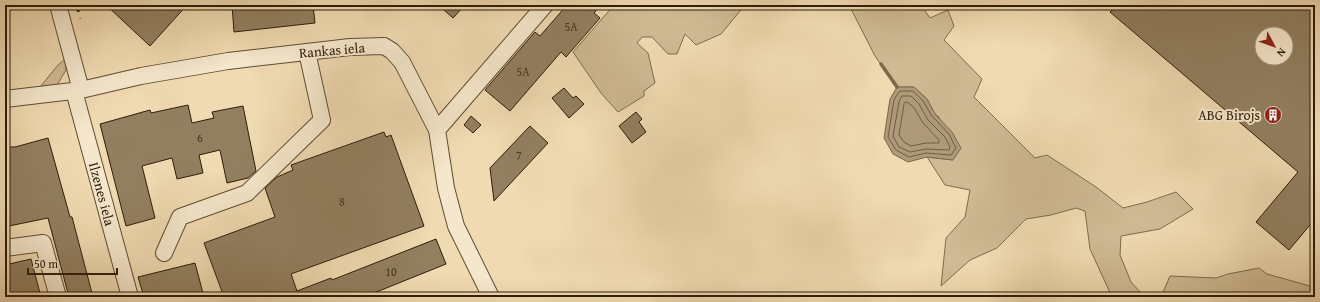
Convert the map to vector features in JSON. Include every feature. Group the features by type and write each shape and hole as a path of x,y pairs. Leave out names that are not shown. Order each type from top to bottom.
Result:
{"street":[{"name":"Ilzenes iela","path":"58,5 130,297"},
{"path":"437,130 544,5"},
{"name":"Rankas iela","path":"5,99 78,90 140,76 228,61 350,47 384,46 392,51 402,62 437,130 446,188 456,226 491,297"},
{"path":"164,253 180,217 247,193 322,120 307,52"},
{"path":"5,248 43,243 58,297"}],"shaded area":[{"path":"614,5 745,5 721,34 696,45 685,34 677,54 668,54 652,37 642,37 637,43 648,53 655,83 644,91 644,96 618,112 601,93 573,52"},
{"path":"849,5 921,5 930,18 948,10 954,26 944,40 982,79 974,97 1035,158 1047,155 1096,187 1123,208 1176,192 1193,209 1160,229 1121,236 1120,255 1131,282 1142,294 1141,297 1112,297 1090,249 1085,211 1076,208 1051,215 1026,219 997,248 970,260 941,286 946,238 965,217 970,190 945,185 927,157 953,160 939,117 935,114 927,99 914,87 897,87 875,56"},
{"path":"65,59 66,70 57,85 40,87 58,65"},
{"path":"1259,268 1267,274 1310,286 1315,285 1315,297 1161,297 1170,276 1216,278"}],"water":[{"path":"897,87 914,87 927,99 935,114 952,132 961,148 953,160 927,157 908,162 893,154 884,138 890,99"}],"building":[{"path":"106,5 187,5 150,46"},
{"path":"232,5 313,5 315,23 234,32"},
{"path":"449,5 465,5 453,18 444,10"},
{"path":"567,5 601,5 594,13 600,18 566,57 561,52 510,111 485,90 535,32 540,36"},
{"name":"ABG Birojs","path":"1117,5 1315,5 1315,219 1289,250 1256,222 1298,172 1110,12"},
{"path":"564,88 573,98 576,96 584,104 569,118 552,98"},
{"path":"188,105 192,123 214,118 212,112 243,106 256,171 248,178 227,183 220,150 199,155 203,173 177,179 172,158 142,166 155,218 126,226 100,124 150,110 151,113"},
{"path":"636,112 642,119 639,122 646,132 632,143 619,126"},
{"path":"471,116 481,125 473,133 464,125"},
{"path":"530,126 548,143 494,201 490,168"},
{"path":"384,132 386,137 391,135 424,226 291,274 297,291 331,278 332,280 436,239 446,264 364,297 224,297 204,243 275,217 265,188 277,177 293,170 291,165"},
{"path":"48,138 70,217 72,217 93,297 69,297 48,218 9,226 5,212 5,147 15,147"},
{"path":"31,259 41,297 5,297 5,265"},
{"path":"195,263 204,297 144,297 138,277"}],"waterway":[{"path":"881,64 897,87"}],"railway":[{"path":"77,5 80,19"}],"place":[{"name":"ABG Birojs","path":"1273,115"}]}
